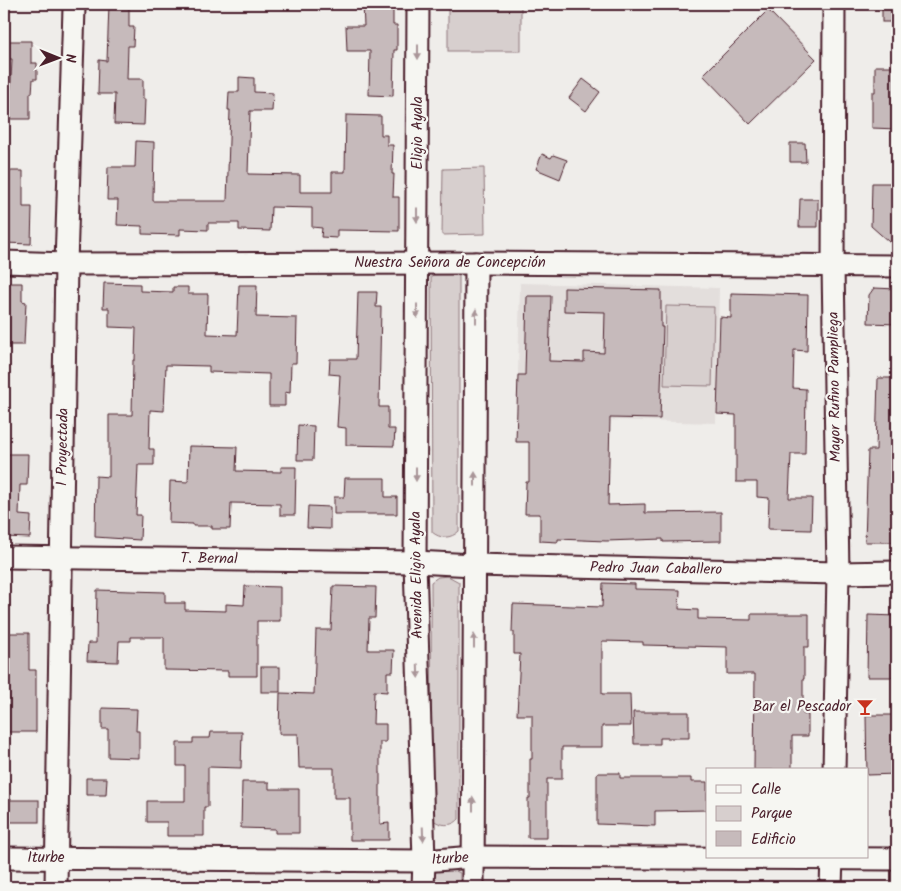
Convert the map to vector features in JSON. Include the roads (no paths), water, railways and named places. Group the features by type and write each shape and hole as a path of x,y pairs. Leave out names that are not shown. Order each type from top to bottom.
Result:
{"street":[{"name":"Eligio Ayala","path":"417,263 418,4"},
{"name":"Mayor Rufino Pampliega","path":"834,4 833,266 838,573 834,768"},
{"name":"1 Proyectada","path":"56,887 66,264 74,8"},
{"name":"Nuestra Señora de Concepción","path":"4,262 66,264 476,263 897,266"},
{"name":"Avenida Eligio Ayala","path":"417,263 415,562 424,861 423,887"},
{"path":"473,887 476,263"},
{"name":"T. Bernal","path":"4,557 415,562"},
{"name":"Pedro Juan Caballero","path":"415,562 838,573 897,572"},
{"name":"Iturbe","path":"4,858 424,861 473,857 706,858"},
{"path":"831,887 832,858"},
{"name":"Iturbe","path":"832,858 897,859"}],"place":[{"name":"Bar el Pescador","path":"865,707"}]}
